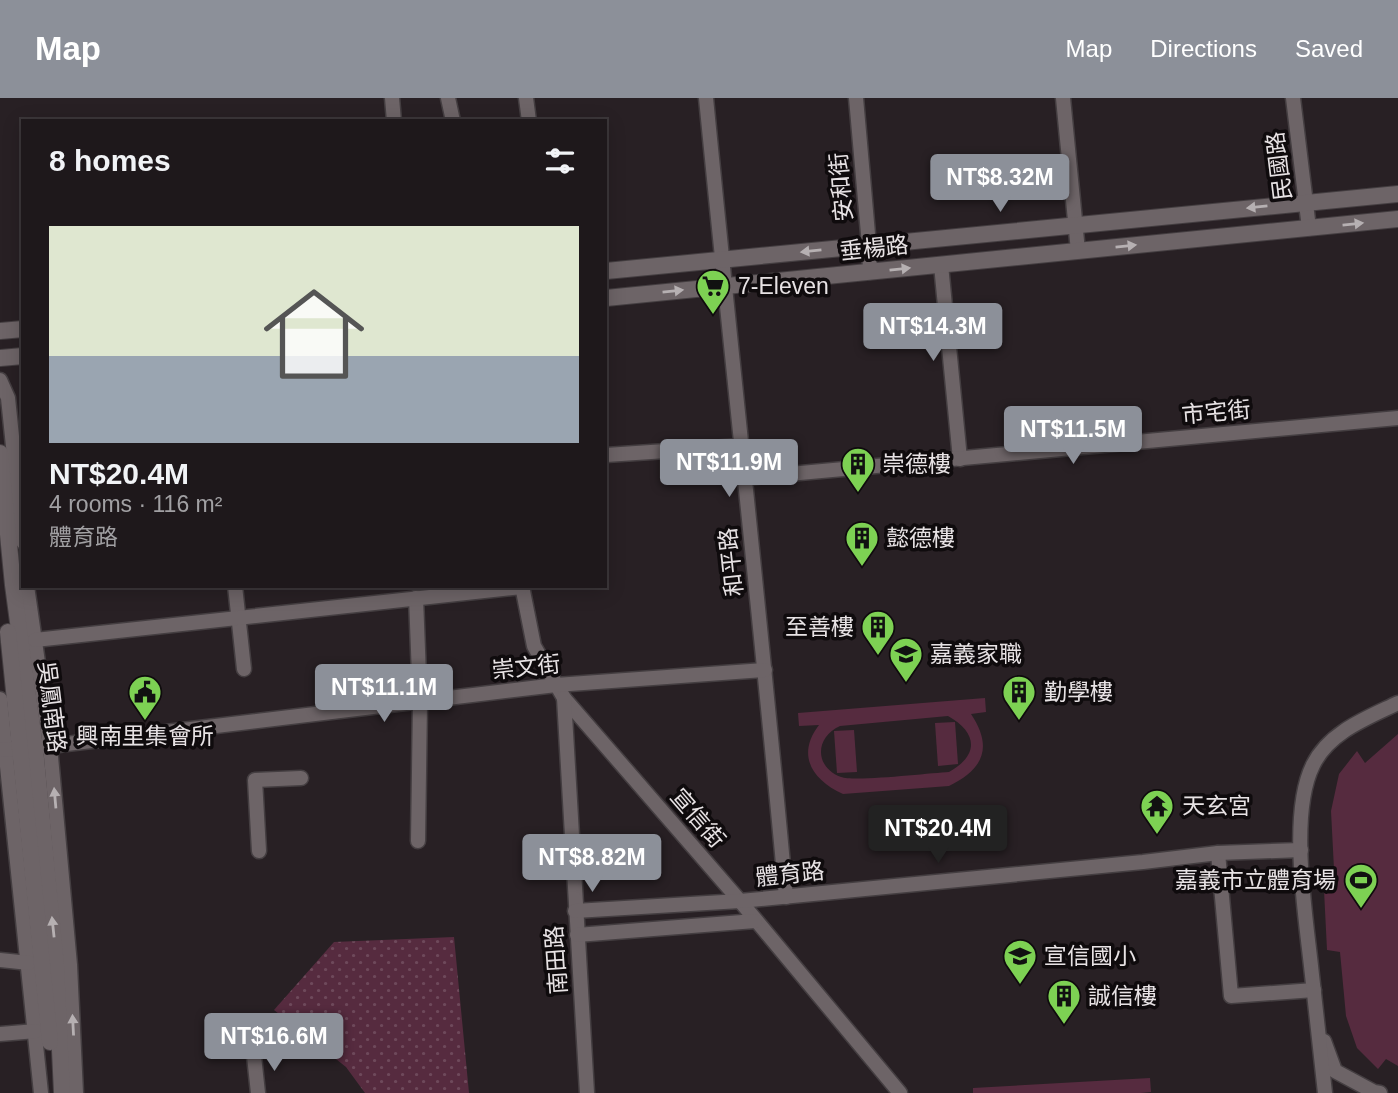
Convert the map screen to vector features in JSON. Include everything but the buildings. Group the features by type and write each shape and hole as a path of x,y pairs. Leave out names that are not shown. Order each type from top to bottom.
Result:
{"street":[{"path":"391,98 394,119"},
{"path":"448,98 453,119"},
{"path":"526,98 529,119"},
{"name":"和平路","path":"706,98 720,260 765,670 786,897"},
{"name":"安和街","path":"856,98 870,272"},
{"path":"1063,98 1078,251"},
{"name":"民國路","path":"1293,98 1309,228"},
{"name":"垂楊路","path":"607,271 1398,194"},
{"name":"垂楊路","path":"607,298 1398,219"},
{"path":"941,265 960,459"},
{"path":"0,331 21,329"},
{"path":"0,358 21,356"},
{"path":"0,380 8,398 21,523"},
{"name":"市宅街","path":"745,478 1398,418"},
{"path":"607,455 741,446"},
{"name":"吳鳳南路","path":"0,453 54,1093"},
{"name":"吳鳳南路","path":"0,555 35,640 23,749 29,963 41,1093"},
{"path":"235,588 244,669"},
{"path":"35,640 512,588"},
{"name":"宣信街","path":"522,588 534,646 560,692 740,901 900,1093"},
{"path":"416,598 420,702 418,841"},
{"name":"崇文街","path":"23,749 420,702 560,692 765,670"},
{"name":"南田路","path":"560,692 587,1093"},
{"name":"吳鳳南路","path":"0,699 23,749 70,965 76,1093"},
{"path":"1325,1093 1301,850 1303,794 1314,763 1335,736 1398,703"},
{"name":"吳鳳南路","path":"23,749 56,965 62,1093"},
{"path":"259,851 255,780 301,778"},
{"name":"體育路","path":"575,911 786,897 1218,853 1301,850"},
{"path":"1218,853 1231,996 1314,990"},
{"path":"578,935 755,921"},
{"path":"0,960 29,963"},
{"path":"1316,1020 1335,1071 1380,1093"},
{"path":"0,1034 36,1031"},
{"path":"254,1056 258,1093"}],"shaded area":[{"path":"985,698 986,712 971,714 982,737 983,747 977,764 949,786 843,794 823,782 811,765 809,746 819,725 799,726 798,713","holes":["948,716 958,722 969,736 970,751 966,758 949,772 849,778 832,772 822,759 822,744 826,737 840,726"]},
{"path":"955,722 958,764 938,766 935,723"},
{"path":"854,730 857,772 837,773 834,731"},
{"name":"嘉義市立體育場","path":"1398,734 1398,1066 1386,1059 1378,1069 1357,1048 1346,1016 1340,952 1327,950 1323,870 1334,869 1331,811 1339,774 1357,751 1365,763"},
{"path":"454,937 469,1093 365,1093 346,1067 274,1010 334,942"},
{"path":"1150,1078 1151,1092 1141,1093 973,1093 973,1088"}],"place":[{"name":"7-Eleven","path":"713,316"},
{"name":"崇德樓","path":"858,494"},
{"name":"懿德樓","path":"862,568"},
{"name":"至善樓","path":"878,657"},
{"name":"嘉義家職","path":"906,684"},
{"name":"興南里集會所","path":"145,722"},
{"name":"勤學樓","path":"1019,722"},
{"name":"天玄宮","path":"1157,836"},
{"name":"嘉義市立體育場","path":"1361,910"},
{"name":"宣信國小","path":"1020,986"},
{"name":"誠信樓","path":"1064,1026"}]}
